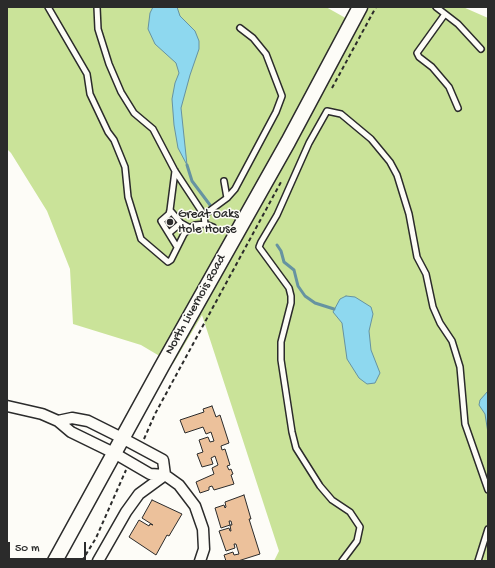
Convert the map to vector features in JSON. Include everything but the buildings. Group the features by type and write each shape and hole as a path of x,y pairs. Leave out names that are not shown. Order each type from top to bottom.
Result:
{"main road":[{"name":"North Livernois Road","path":"56,561 122,438 284,148 360,7"}],"street":[{"path":"7,406 42,414 58,421 71,432 114,453 150,474 165,475 179,485 195,506 203,529 204,549 200,561"},
{"path":"58,421 72,418 88,422 122,438 163,460 165,475"},
{"path":"98,561 126,512 139,494 165,475"}],"lane":[{"path":"48,7 87,74 90,94 108,132 114,140 125,167 128,197 141,239 168,262 184,234 190,228 195,225 205,224 213,227"},
{"path":"97,7 98,28 109,64 121,92 134,113 153,129 175,171 204,216 205,224"},
{"path":"436,7 458,24 470,40 481,49"},
{"path":"444,14 417,53 419,57 432,67 448,87 458,108"},
{"path":"204,216 228,198 235,189 276,112 282,96 266,54 253,38 240,28"},
{"path":"342,561 357,541 360,527 350,512 332,500 320,486 296,448 292,432 281,360 281,342 290,310 291,296 289,288 259,247 277,215 309,143 327,111 341,114 370,139 390,162 397,175 409,214 417,256 426,274 433,307 440,323 452,341 460,367 465,424 488,490"},
{"path":"175,171 170,210 161,221 177,247"},
{"path":"224,182 228,198"},
{"path":"170,210 181,223 190,228"},
{"path":"169,233 181,223"},
{"path":"478,561 488,529"}],"path":[{"path":"330,90 376,7"},
{"path":"139,448 154,414 281,181"},
{"path":"82,561 96,538 130,463"}],"green space":[{"path":"7,7 326,7 358,25 368,7 463,7 488,18 488,561 274,561 279,551 202,315 173,364 141,345 73,324 70,269 47,211 7,149"}],"water":[{"path":"153,7 177,7 180,16 195,31 199,41 199,49 181,108 187,165 178,148 174,125 172,99 175,83 179,73 176,63 155,44 148,29 150,13"},
{"path":"346,296 355,297 371,307 373,314 369,331 371,350 380,373 375,383 367,384 359,378 347,359 342,323 333,312 340,299"},
{"path":"488,391 488,433 485,414 479,405 480,400"}],"waterway":[{"path":"187,165 192,181 210,205"},
{"path":"277,245 281,251 284,262 294,270 298,286 305,296 315,303 334,309"}],"place":[{"name":"Great Oaks Hole House","path":"170,222"}]}
